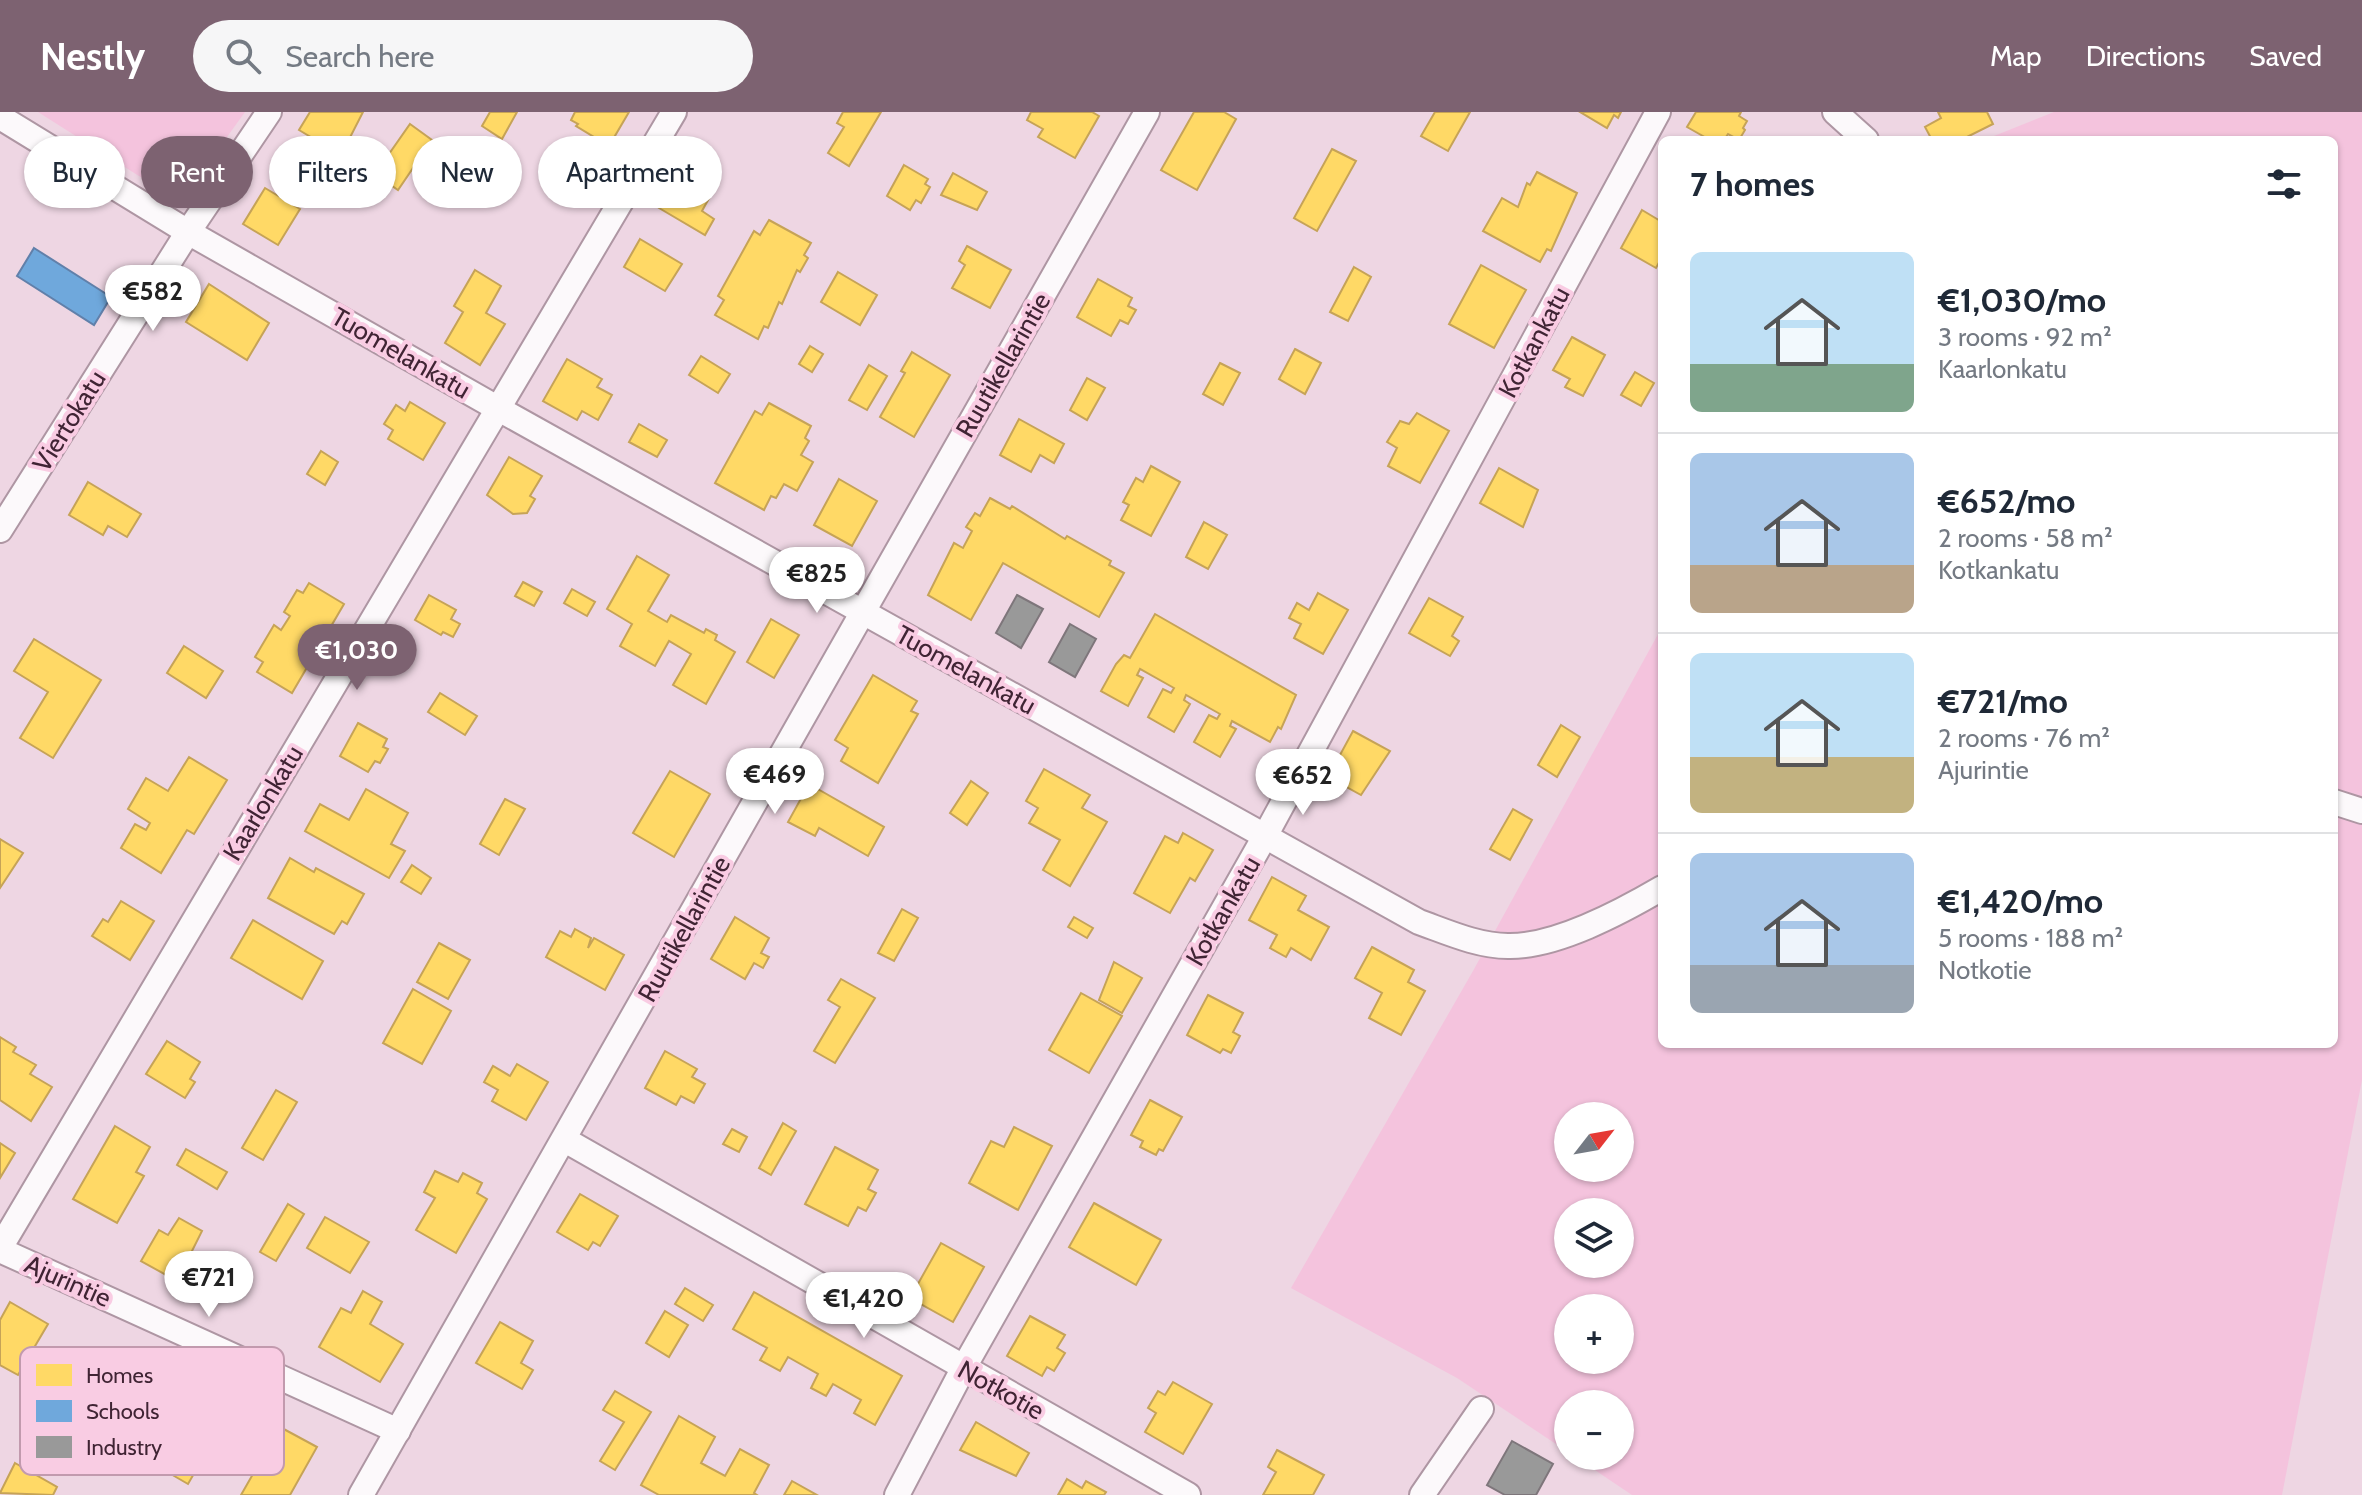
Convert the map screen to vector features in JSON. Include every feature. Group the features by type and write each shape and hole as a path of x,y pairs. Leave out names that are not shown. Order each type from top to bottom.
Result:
{"street":[{"name":"Viertokatu","path":"0,530 188,232 269,112"},
{"name":"Kaarlonkatu","path":"0,1249 674,112"},
{"name":"Ruutikellarintie","path":"361,1495 1147,112"},
{"name":"Kotkankatu","path":"897,1495 963,1369 1264,838 1658,112"},
{"path":"1835,112 1862,136"},
{"name":"Tuomelankatu","path":"0,117 188,232 497,408 1419,922 1464,938 1508,946 1587,927 1658,890"},
{"path":"2338,803 2362,811"},
{"name":"Notkotie","path":"565,1140 1188,1495"},
{"name":"Ajurintie","path":"0,1249 214,1347"},
{"name":"Ajurintie","path":"284,1379 398,1431"},
{"path":"1422,1495 1481,1409"}],"shaded area":[{"path":"38,112 245,112 228,136 141,136 141,177 125,167 125,136 76,136"},
{"path":"2054,112 2362,112 2362,1080 2282,1495 1632,1495 1595,1470 1634,1470 1634,1390 1554,1390 1554,1443 1457,1378 1291,1288 1473,971 1658,634 1658,1048 2338,1048 2338,136 1994,136"}],"building: Homes":[{"path":"310,112 363,112 351,136 309,136 299,130"},
{"path":"490,112 517,112 504,136 497,136 482,126"},
{"path":"575,112 629,112 615,136 592,136 571,120"},
{"path":"843,112 881,112 849,166 828,153 844,127 837,123"},
{"path":"1031,112 1092,112 1099,116 1075,158 1038,137 1043,129 1027,120"},
{"path":"1194,112 1224,112 1236,119 1197,190 1161,170"},
{"path":"1435,112 1470,112 1448,151 1421,136"},
{"path":"1580,112 1621,112 1618,118 1614,115 1607,128"},
{"path":"1696,112 1741,112 1739,116 1747,121 1741,136 1703,136 1687,127"},
{"path":"1938,112 1987,112 1993,124 1969,136 1930,136 1925,127 1941,118"},
{"path":"410,124 426,136 412,136 412,169 398,190 396,189 396,144"},
{"path":"1332,149 1356,161 1317,231 1294,218"},
{"path":"904,165 928,179 925,184 930,187 921,203 916,200 910,210 887,196"},
{"path":"1537,172 1577,193 1551,251 1547,249 1540,262 1483,231 1502,198 1518,207 1527,183 1530,185"},
{"path":"953,173 987,192 977,210 941,195"},
{"path":"265,188 269,190 269,208 300,209 278,245 243,224"},
{"path":"659,208 704,208 702,211 714,219 705,235"},
{"path":"1642,210 1658,220 1656,268 1621,248"},
{"path":"769,220 811,243 804,255 808,258 800,272 797,270 782,304 779,302 768,328 764,326 758,339 715,315 724,300 718,296 754,231 760,235"},
{"path":"640,239 682,264 665,291 624,267"},
{"path":"967,246 1011,270 990,308 952,288 965,265 959,261"},
{"path":"1481,265 1526,290 1494,348 1449,324"},
{"path":"1354,267 1371,277 1348,321 1330,312"},
{"path":"475,270 501,286 486,313 505,324 480,365 445,343 463,312 454,306"},
{"path":"838,272 877,295 860,325 821,302"},
{"path":"1098,279 1132,298 1128,306 1136,310 1128,324 1120,320 1111,336 1077,317"},
{"path":"209,284 269,323 247,360 186,322"},
{"path":"1572,337 1605,355 1583,396 1565,387 1570,379 1553,370"},
{"path":"810,346 823,354 812,372 799,364"},
{"path":"1295,349 1321,363 1305,394 1279,379"},
{"path":"912,352 950,375 914,437 880,417 905,373 901,371"},
{"path":"701,356 730,374 718,393 689,375"},
{"path":"567,359 602,379 597,387 612,395 598,420 582,411 577,420 543,401"},
{"path":"1220,363 1240,373 1223,405 1203,394"},
{"path":"869,365 887,376 867,410 849,400"},
{"path":"1635,372 1654,383 1641,406 1621,395"},
{"path":"1087,378 1105,388 1087,420 1070,410"},
{"path":"410,402 445,423 423,460 388,439 393,430 384,424 396,405 405,411"},
{"path":"769,403 811,426 805,438 809,441 801,455 813,462 797,491 784,484 776,498 771,496 764,510 715,483 755,411 762,415"},
{"path":"1417,413 1449,431 1420,483 1388,466 1397,448 1387,442 1400,421 1409,424"},
{"path":"1019,419 1064,444 1054,463 1040,455 1031,472 1000,455"},
{"path":"639,424 667,440 657,457 629,442"},
{"path":"321,451 338,462 325,485 307,474"},
{"path":"509,457 542,476 530,496 535,499 527,513 513,514 487,495"},
{"path":"1151,466 1180,482 1151,536 1121,520 1129,505 1123,502 1136,478 1143,482"},
{"path":"1499,468 1538,490 1523,527 1480,503"},
{"path":"839,479 877,501 852,546 814,525"},
{"path":"88,482 141,514 127,537 108,526 103,535 69,515"},
{"path":"990,498 1010,509 1012,506 1065,539 1067,536 1111,561 1109,565 1124,573 1099,617 1003,563 971,620 928,595 954,543 963,548 972,531 966,527 975,513 980,516"},
{"path":"1204,522 1227,535 1208,569 1186,557"},
{"path":"637,556 669,575 648,611 667,622 671,615 704,633 706,629 717,635 715,640 735,652 706,704 673,685 691,654 669,641 655,666 620,646 632,624 607,609"},
{"path":"523,582 542,592 534,606 515,596"},
{"path":"309,583 344,604 292,693 257,672 263,662 255,657 274,625 281,630 290,616 284,612 297,590 303,593"},
{"path":"572,589 595,602 587,616 564,603"},
{"path":"1318,593 1348,610 1323,654 1294,638 1301,624 1289,618 1297,603 1309,610"},
{"path":"429,595 456,610 451,619 460,624 453,637 443,632 441,635 415,620"},
{"path":"1429,598 1463,617 1452,636 1459,641 1450,656 1409,633"},
{"path":"1155,614 1296,695 1281,729 1278,727 1270,742 1232,721 1230,726 1236,729 1220,757 1194,742 1209,715 1217,719 1220,714 1186,695 1184,700 1190,704 1174,732 1148,717 1163,689 1171,693 1174,688 1140,669 1137,675 1143,678 1128,706 1101,691 1116,664 1124,655 1130,658"},
{"path":"771,619 799,635 774,678 747,662"},
{"path":"34,639 101,680 53,758 20,738 48,692 14,671"},
{"path":"184,646 223,671 206,698 167,673"},
{"path":"873,675 917,701 911,711 918,714 878,783 841,761 848,748 835,740"},
{"path":"440,693 477,716 465,735 428,712"},
{"path":"358,723 387,739 383,747 388,749 380,763 375,761 368,772 340,756"},
{"path":"1561,725 1580,737 1557,777 1538,765"},
{"path":"1353,731 1390,751 1361,795 1343,785 1348,775 1334,766"},
{"path":"189,757 227,780 194,834 187,830 161,873 121,848 135,824 146,830 150,823 128,809 146,778 168,791"},
{"path":"1044,769 1090,795 1082,808 1107,822 1070,886 1043,870 1060,840 1029,823 1038,808 1026,801"},
{"path":"670,771 710,794 674,857 633,833"},
{"path":"971,781 988,793 967,825 950,813"},
{"path":"809,784 884,827 868,856 819,828 815,836 788,822"},
{"path":"366,789 408,813 391,844 405,851 389,878 305,831 320,804 349,820"},
{"path":"505,799 525,809 499,855 480,844"},
{"path":"1513,809 1532,820 1510,860 1490,849"},
{"path":"1183,833 1213,850 1195,881 1190,878 1170,913 1134,893 1165,836 1178,843"},
{"path":"0,839 23,853 0,888"},
{"path":"290,858 364,894 347,924 342,921 334,934 268,898"},
{"path":"412,865 431,878 421,894 401,882"},
{"path":"1272,877 1306,896 1298,910 1329,927 1311,960 1291,948 1286,957 1270,948 1277,935 1249,920"},
{"path":"121,901 154,921 130,960 92,936 103,919 108,922"},
{"path":"902,909 918,918 894,961 878,953"},
{"path":"735,917 769,938 761,953 769,957 763,968 754,963 745,979 711,959"},
{"path":"1074,917 1093,928 1087,938 1068,927"},
{"path":"253,920 323,961 302,999 231,958"},
{"path":"575,929 591,938 588,948 594,938 624,955 605,990 546,957 560,931 571,937"},
{"path":"439,943 470,960 448,999 417,982"},
{"path":"1372,947 1414,970 1408,982 1425,991 1401,1035 1369,1018 1382,993 1355,978"},
{"path":"1114,962 1142,978 1122,1013 1099,1000"},
{"path":"841,979 875,998 835,1063 814,1051 840,1007 828,1000"},
{"path":"413,989 451,1011 422,1064 383,1043"},
{"path":"1081,993 1122,1016 1089,1073 1049,1050"},
{"path":"1208,995 1243,1013 1233,1032 1240,1036 1231,1053 1223,1049 1220,1053 1187,1035"},
{"path":"0,1037 16,1047 13,1052 36,1065 30,1074 52,1087 31,1121 0,1100"},
{"path":"167,1041 200,1062 190,1079 195,1082 185,1098 146,1074"},
{"path":"665,1051 697,1069 692,1077 705,1084 694,1103 681,1096 676,1105 645,1088"},
{"path":"517,1064 548,1082 526,1120 492,1101 498,1090 484,1082 493,1066 510,1076"},
{"path":"276,1090 297,1102 263,1160 242,1148"},
{"path":"1150,1100 1182,1117 1163,1151 1159,1149 1156,1155 1140,1147 1143,1141 1131,1135"},
{"path":"783,1123 796,1131 771,1175 759,1168"},
{"path":"115,1126 150,1147 136,1172 144,1176 117,1223 73,1199"},
{"path":"1014,1127 1052,1146 1018,1210 969,1183 991,1141 1004,1147"},
{"path":"732,1129 747,1137 739,1152 723,1144"},
{"path":"0,1143 15,1153 0,1178"},
{"path":"835,1147 878,1170 868,1189 876,1193 866,1211 858,1207 848,1226 805,1204"},
{"path":"186,1149 227,1172 217,1189 177,1165"},
{"path":"435,1171 458,1182 463,1173 482,1183 477,1193 487,1199 456,1253 416,1230 435,1198 424,1192"},
{"path":"580,1194 618,1216 600,1246 593,1242 588,1250 557,1232"},
{"path":"1094,1203 1161,1240 1136,1285 1069,1247"},
{"path":"288,1204 304,1214 276,1261 260,1252"},
{"path":"325,1217 369,1242 350,1273 307,1248"},
{"path":"179,1218 202,1231 177,1281 141,1261 159,1230 168,1235"},
{"path":"941,1243 984,1267 953,1322 910,1298"},
{"path":"685,1288 713,1305 703,1321 675,1304"},
{"path":"363,1291 382,1302 370,1324 403,1344 380,1382 319,1347 341,1308 351,1313"},
{"path":"754,1292 902,1376 875,1425 854,1413 861,1400 833,1384 826,1396 811,1388 818,1374 788,1357 780,1371 760,1360 767,1348 733,1329"},
{"path":"10,1302 48,1324 34,1347 20,1347 18,1375 0,1365 0,1320"},
{"path":"665,1311 688,1325 669,1357 646,1343"},
{"path":"1030,1316 1065,1335 1057,1348 1065,1353 1054,1371 1047,1367 1042,1376 1007,1356"},
{"path":"500,1322 533,1341 521,1363 533,1370 522,1389 476,1363"},
{"path":"1173,1382 1212,1404 1183,1454 1145,1432 1156,1413 1148,1408 1158,1391 1165,1395"},
{"path":"615,1391 651,1412 615,1470 600,1461 624,1422 603,1410"},
{"path":"679,1416 715,1437 701,1463 725,1476 740,1449 769,1465 754,1493 757,1495 659,1495 641,1485"},
{"path":"976,1422 1029,1453 1016,1476 960,1450"},
{"path":"284,1429 317,1447 290,1495 241,1495 252,1475 284,1475"},
{"path":"1277,1450 1324,1475 1313,1495 1263,1495 1276,1472 1268,1467"},
{"path":"15,1463 20,1466 20,1475 36,1475 57,1487 53,1495 0,1493"},
{"path":"172,1475 193,1475 188,1484"},
{"path":"1067,1479 1082,1488 1086,1481 1106,1492 1104,1495 1058,1495"},
{"path":"792,1481 817,1495 784,1495"}],"building: Schools":[{"path":"34,248 111,297 94,325 17,276"}],"building: Industry":[{"path":"1017,595 1043,609 1021,648 996,633"},
{"path":"1070,624 1096,639 1075,677 1049,662"},
{"path":"1512,1441 1553,1464 1536,1495 1505,1495 1487,1485"}]}
